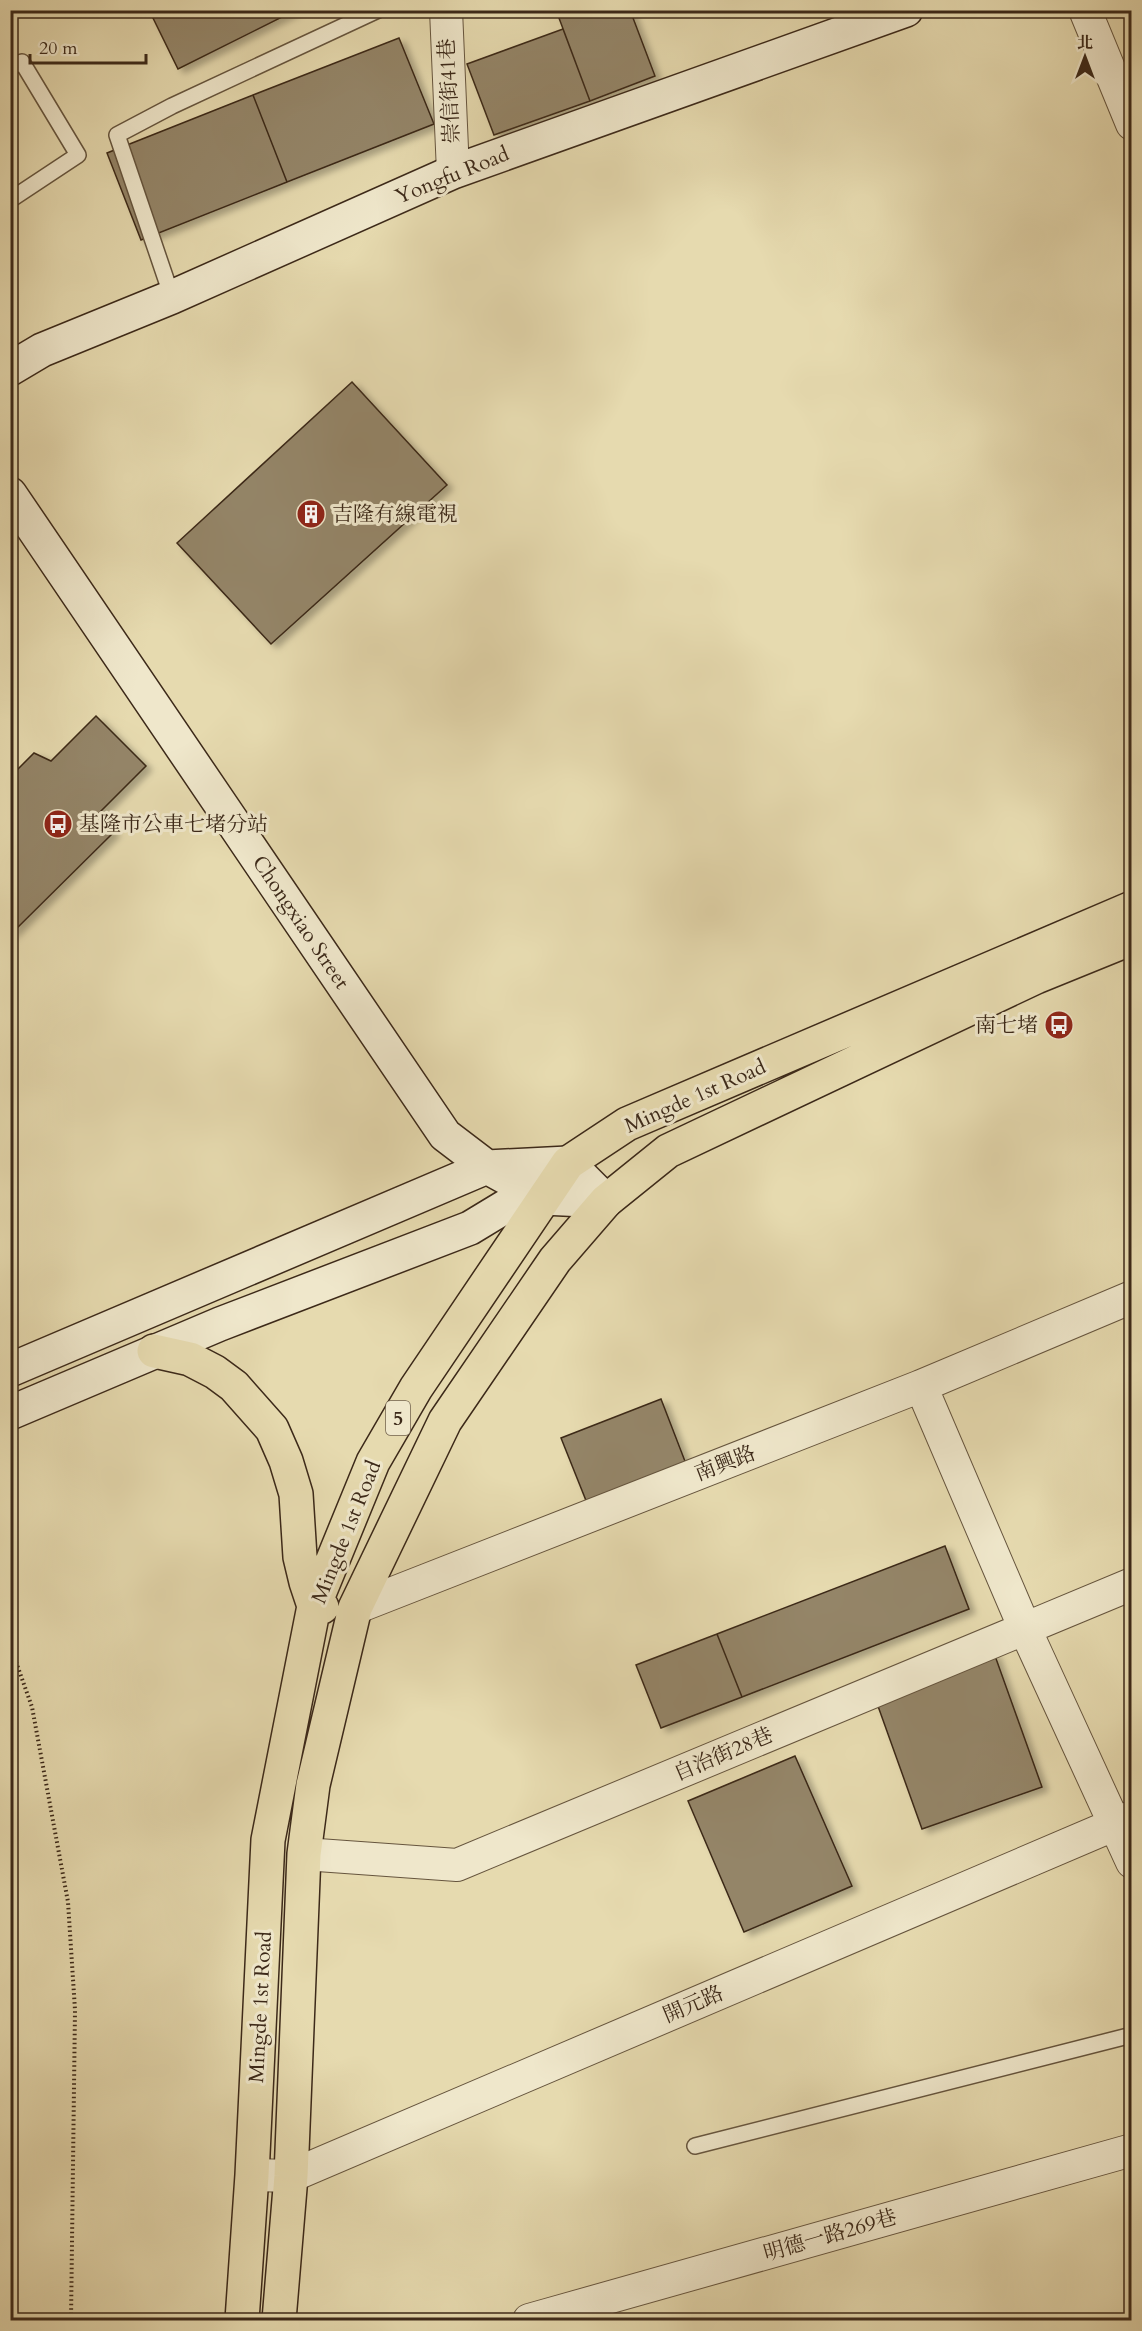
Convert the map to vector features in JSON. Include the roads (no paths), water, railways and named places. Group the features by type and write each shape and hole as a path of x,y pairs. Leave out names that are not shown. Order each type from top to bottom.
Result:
{"main road":[{"name":"Mingde 1st Road","path":"242,2320 252,2175 268,1840 314,1606 373,1462 416,1388 568,1163 627,1124 1131,908"},
{"name":"Mingde 1st Road","path":"279,2320 291,2176 304,1854 313,1785 355,1608 445,1421 555,1260 606,1201 668,1151 1036,977 1131,939"},
{"path":"154,1351 190,1359 215,1372 234,1386 272,1429 286,1461 296,1494 300,1557 314,1606"},
{"name":"南興路","path":"314,1606 355,1608"}],"street":[{"name":"崇信街41巷","path":"446,10 453,172"},
{"name":"Yongfu Road","path":"10,369 42,350 172,297 453,172 906,10"},
{"path":"1085,10 1131,124"},
{"name":"Chongxiao Street","path":"10,494 445,1135 487,1167 543,1197"},
{"path":"10,1370 487,1167 568,1163 606,1201"},
{"path":"10,1413 154,1351 470,1228 508,1205 543,1197 606,1201"},
{"name":"南興路","path":"355,1608 921,1386 1131,1297"},
{"path":"921,1386 1025,1629 1123,1821 1131,1862"},
{"name":"自治街28巷","path":"304,1854 457,1865 1131,1584"},
{"name":"開元路","path":"252,2175 291,2176 1123,1821"},
{"name":"明德一路269巷","path":"529,2320 1131,2150"}],"lane":[{"path":"172,297 117,135 172,106 378,10"},
{"path":"10,67 22,62 78,154 10,200"},
{"path":"695,2146 1131,2035"}],"place":[{"name":"吉隆有線電視","path":"311,514"},
{"name":"基隆市公車七堵分站","path":"58,824"},
{"name":"南七堵","path":"1059,1025"}]}
